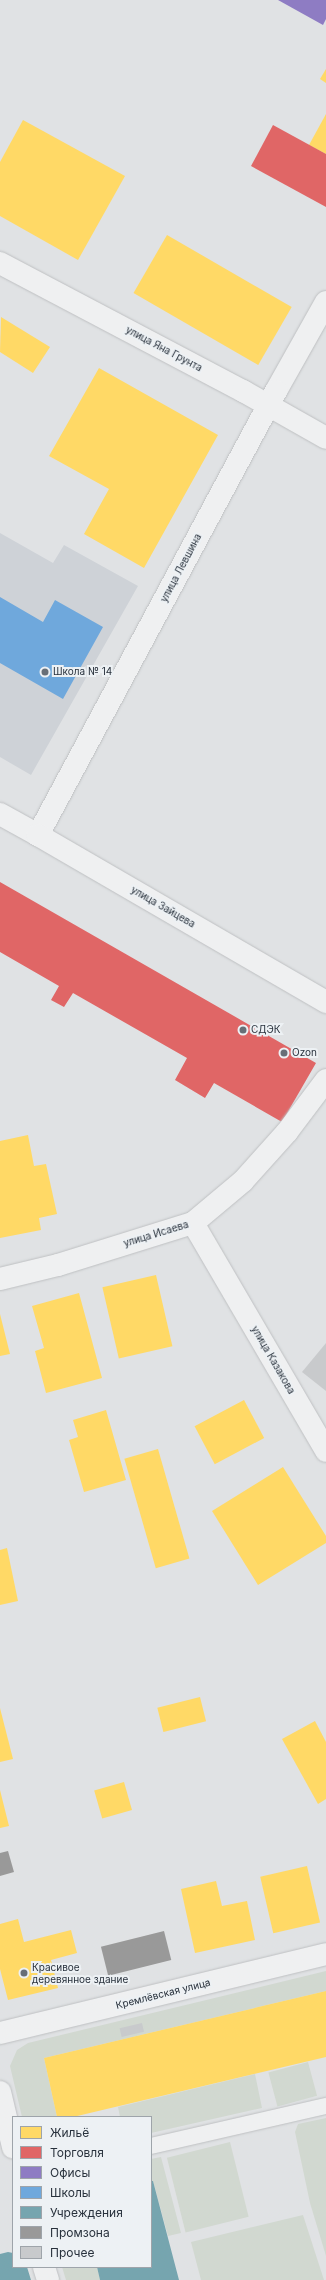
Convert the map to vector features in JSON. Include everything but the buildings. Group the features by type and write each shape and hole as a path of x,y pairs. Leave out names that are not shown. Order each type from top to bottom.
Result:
{"street":[{"name":"улица Яна Грунта","path":"0,263 268,405 326,438"},
{"name":"улица Левшина","path":"38,835 268,405 326,302"},
{"name":"улица Зайцева","path":"0,814 326,1002"},
{"name":"улица Исаева","path":"0,1279 58,1265 193,1223 243,1181 287,1132 326,1080"},
{"name":"улица Казакова","path":"193,1223 326,1450"},
{"name":"Кремлёвская улица","path":"0,2033 326,1954"},
{"path":"0,2092 12,2143"},
{"path":"44,2268 48,2280"}],"lane":[{"path":"152,2146 326,2106"}],"shaded area":[{"name":"Школа № 14","path":"0,533 53,563 64,545 138,586 31,775 0,757"},
{"path":"326,1971 326,1991 44,2058 57,2116 22,2116 10,2066 17,2050 28,2043"},
{"path":"308,2062 317,2096 277,2106 268,2073"},
{"path":"255,2074 262,2108 152,2133 152,2116 120,2116 118,2107"},
{"path":"326,2118 326,2256 310,2203 295,2132 298,2124"},
{"path":"230,2142 249,2217 186,2232 167,2158"},
{"path":"161,2157 181,2233 168,2236 152,2181 152,2159"},
{"path":"303,2215 324,2280 201,2280 191,2242"},
{"path":"62,2268 97,2268 100,2280 66,2280"}],"place":[{"name":"Школа № 14","path":"45,672"},
{"name":"СДЭК","path":"243,1030"},
{"name":"Ozon","path":"284,1053"},
{"name":"Красивое деревянное здание","path":"24,1973"}]}
